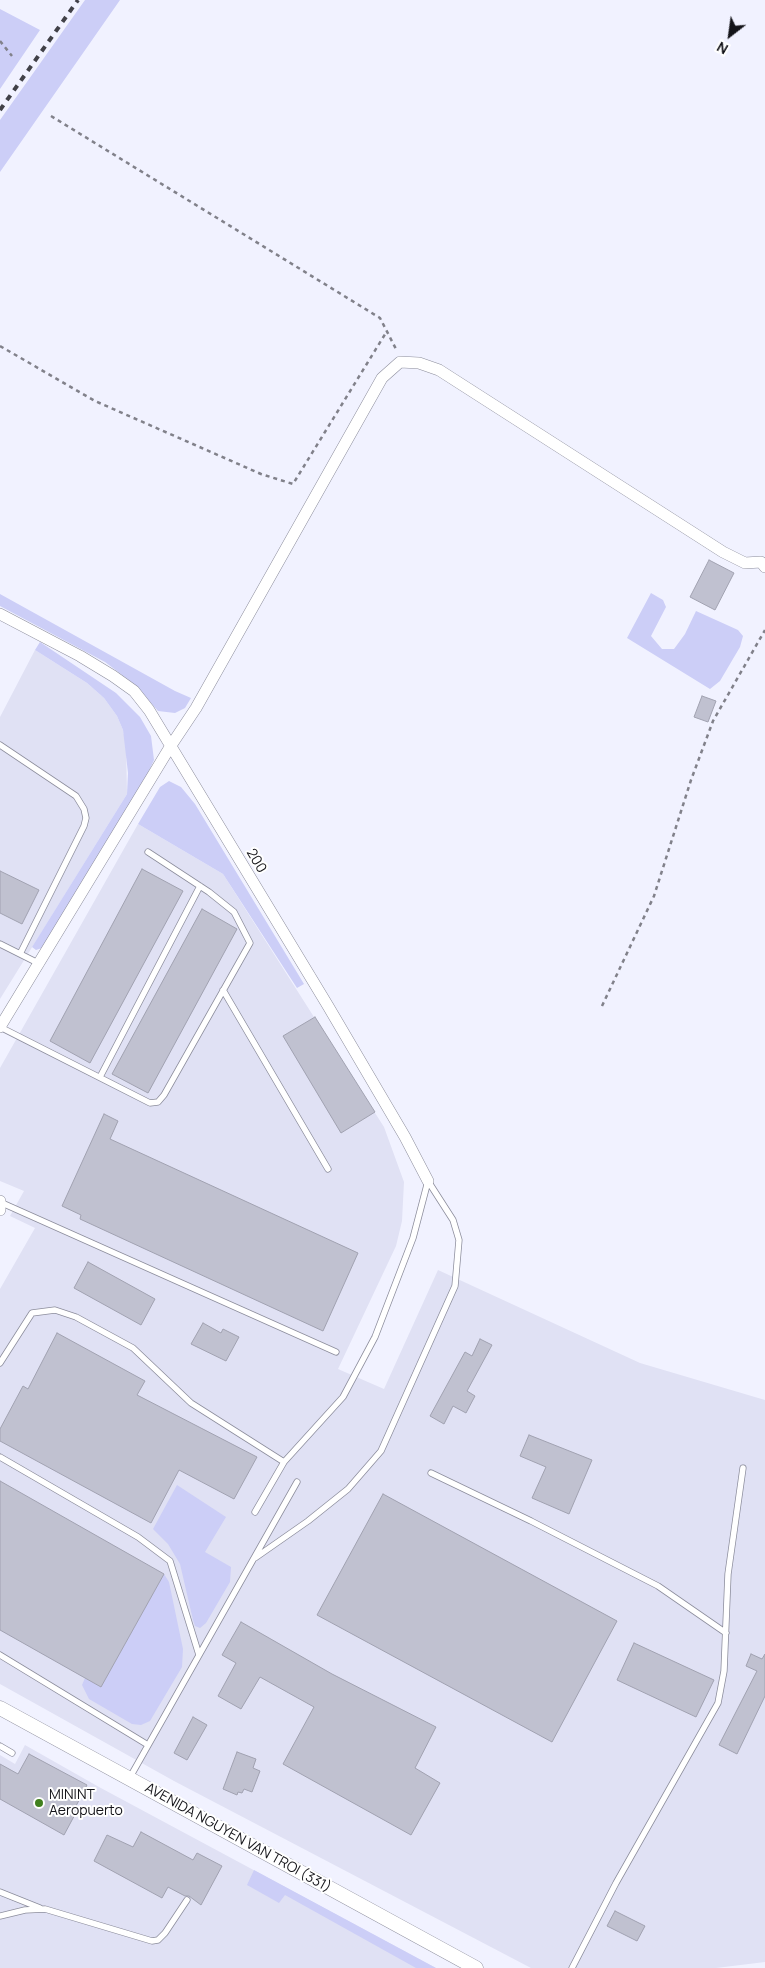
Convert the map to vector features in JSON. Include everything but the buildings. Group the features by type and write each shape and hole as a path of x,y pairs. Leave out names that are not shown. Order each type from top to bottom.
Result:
{"street":[{"path":"0,1027 170,747 196,708 382,378 400,362 418,363 439,370 722,552 745,563 764,562"},
{"name":"200","path":"0,614 80,656 134,691 150,710 170,747 328,1006 405,1137 428,1181"},
{"name":"AVENIDA NGUYEN VAN TROI (331)","path":"0,1708 476,1968"}],"lane":[{"path":"0,745 76,796 84,809 86,818 84,826 20,954"},
{"path":"0,1027 150,1103 158,1102 164,1095 250,943 234,912 200,886 148,852"},
{"path":"100,1077 200,886"},
{"path":"0,944 40,964"},
{"path":"223,990 328,1169"},
{"path":"255,1512 284,1462 343,1397 375,1337 413,1238 428,1181"},
{"path":"255,1558 308,1521 348,1489 381,1451 455,1286 459,1240 453,1220 428,1181"},
{"path":"0,1205 336,1352"},
{"path":"0,1363 32,1313 55,1310 76,1317 134,1348 191,1403 284,1462"},
{"path":"0,1457 138,1537 170,1561 199,1655"},
{"path":"572,1968 616,1883 718,1703 723,1685 728,1574 743,1468"},
{"path":"431,1473 531,1521 658,1586 726,1632"},
{"path":"129,1778 298,1482"},
{"path":"0,1655 148,1745"},
{"path":"0,1746 12,1752"},
{"path":"0,1892 45,1909 152,1941 158,1940 165,1933 187,1900"},
{"path":"0,1916 25,1910 45,1909"}],"path":[{"path":"0,41 12,56"},
{"path":"51,116 380,318 400,362"},
{"path":"0,346 95,401 261,474 293,484 387,331"},
{"path":"602,1006 654,896 690,780 713,722 765,630"}],"shaded area":[{"path":"85,0 120,0 0,172 0,120"},
{"path":"0,9 40,30 0,89"},
{"path":"651,593 663,600 666,607 651,636 662,649 674,649 685,634 696,611 738,630 743,636 740,647 720,681 710,689 627,638"},
{"path":"0,594 175,691 191,698 185,708 175,713 158,711 134,684 105,662 0,606"},
{"path":"40,642 116,693 140,717 151,736 154,760 42,948 36,950 32,947 127,794 128,773 123,730 117,716 104,698 87,683 35,650"},
{"path":"35,650 87,683 104,698 117,716 123,730 126,746 127,794 0,999 0,717"},
{"path":"169,781 181,787 195,804 304,984 297,988 223,874 138,824 160,787"},
{"path":"138,824 223,874 384,1127 404,1182 402,1221 396,1246 338,1369 384,1389 438,1270 640,1363 765,1400 765,1962 716,1968 531,1968 174,1781 0,1684 0,1289 35,1228 10,1216 24,1191 0,1181 0,1068"},
{"path":"177,1485 226,1517 205,1552 231,1567 230,1582 206,1623 200,1628 195,1626 193,1620 180,1564 168,1544 153,1529"},
{"path":"164,1574 169,1582 183,1649 182,1667 150,1721 141,1725 132,1724 89,1699 82,1685 85,1678 101,1687"},
{"path":"25,1745 99,1787 436,1968 0,1968 0,1755 15,1764"},
{"path":"254,1870 436,1968 416,1968 285,1895 279,1903 247,1885"}],"railway":[{"path":"0,110 78,0"}],"place":[{"name":"MININT Aeropuerto","path":"39,1803"}]}
